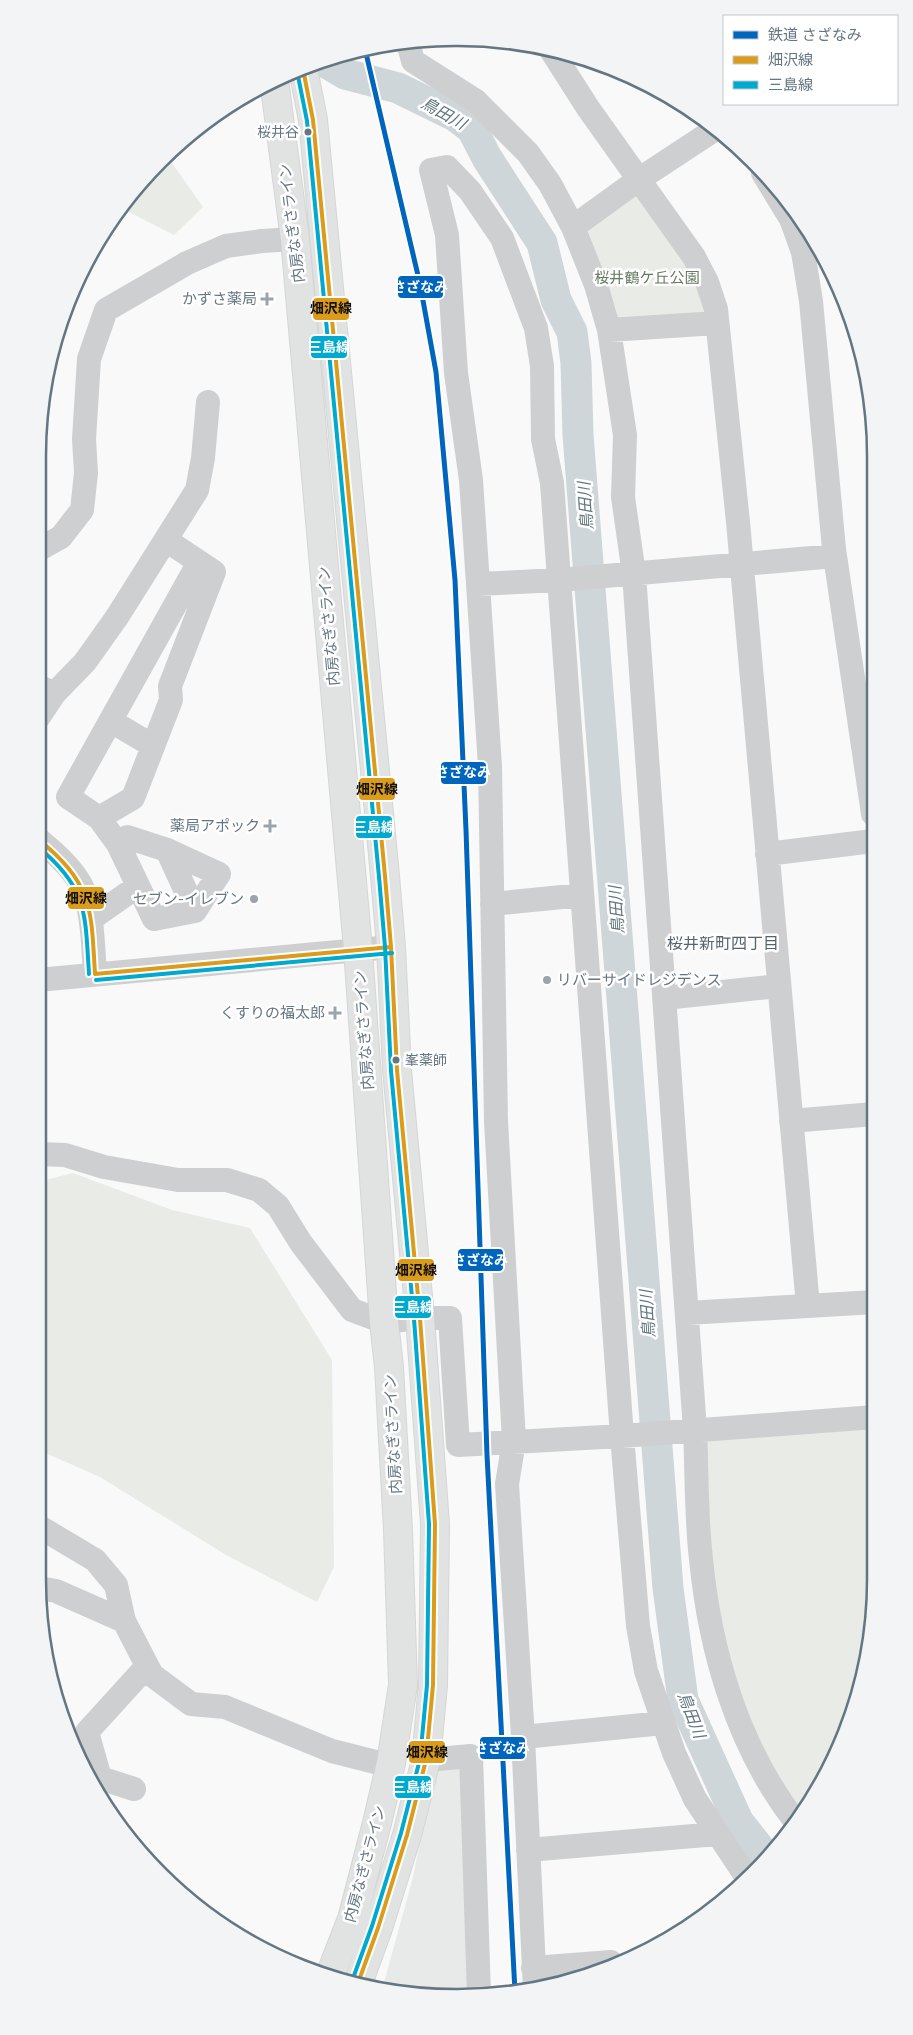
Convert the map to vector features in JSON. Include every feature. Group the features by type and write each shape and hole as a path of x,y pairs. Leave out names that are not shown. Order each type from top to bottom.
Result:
{"highway":[{"name":"内房なぎさライン","path":"304,76 314,130 391,946 397,1070 420,1318 435,1524 433,1685 426,1760 407,1835 378,1928 360,1977"},
{"name":"内房なぎさライン","path":"275,89 295,239 358,949 384,1322 389,1367 399,1540 403,1685 391,1766 352,1919 332,1969"}],"street":[{"path":"410,49 413,61 449,82 476,101 528,153 550,184 574,227 596,285 609,330 625,435 623,497 664,998 687,1313 689,1430 701,1559 709,1619 720,1668 739,1720 761,1769 791,1816"},
{"path":"557,59 638,180 694,257 707,282 716,309 742,564 790,1121 808,1306"},
{"path":"574,227 638,180 709,133"},
{"path":"587,1967 534,1979 523,1737 506,1484 514,1441 496,1121 490,766 471,480 456,373 447,235 432,170 447,167 470,191 502,238 536,328 542,366 543,440 552,483 563,580 582,895 638,1626 646,1671 663,1723 695,1799 743,1872"},
{"path":"791,220 803,252 812,301 835,556 867,773"},
{"path":"46,545 61,537 82,510 86,473 84,440 89,359 106,310 187,263 226,246 295,239"},
{"path":"609,330 717,324"},
{"path":"46,690 86,662 117,617 197,490 203,458 208,402"},
{"path":"99,818 133,798 171,700 170,686 214,572 166,540"},
{"path":"478,584 563,580 835,556"},
{"path":"118,844 127,837 167,850 219,874 195,911 154,919 118,844 99,818 68,797 199,562"},
{"path":"111,721 153,746"},
{"path":"767,854 867,842"},
{"path":"46,846 60,857 80,884 90,919 96,974"},
{"path":"167,850 195,911"},
{"path":"90,919 138,886"},
{"path":"492,904 582,895"},
{"path":"46,979 391,946"},
{"path":"664,998 778,986"},
{"path":"790,1121 867,1115"},
{"path":"46,1154 65,1155 104,1167 178,1180 227,1180 258,1190 278,1206 301,1243 352,1310 384,1322 420,1318 450,1318 458,1445 622,1436 867,1418"},
{"path":"687,1313 867,1302"},
{"path":"46,1531 96,1560 116,1585 124,1622 152,1675 191,1704 225,1707 332,1751 391,1766"},
{"path":"46,1589 56,1591 124,1622"},
{"path":"134,1789 100,1778 87,1732 147,1666"},
{"path":"523,1737 663,1723"},
{"path":"426,1760 471,1756 480,1988"},
{"path":"528,1850 717,1834"},
{"path":"731,1856 733,1882"}],"shaded area":[{"path":"460,1761 473,1988 430,1988 384,1982 413,1877 435,1767"}],"green space":[{"path":"171,162 203,207 174,235 128,211"},
{"name":"桜井鶴ケ丘公園","path":"630,194 650,205 703,282 710,320 619,327 582,234"},
{"path":"73,1173 172,1210 250,1228 332,1360 334,1567 317,1602 226,1555 100,1477 46,1453 46,1180"},
{"path":"867,1427 867,1578 866,1605 859,1659 853,1685 836,1735 812,1784 795,1811 764,1765 714,1613 706,1443 708,1438"}],"waterway":[{"name":"鳥田川","path":"331,66 345,74 398,88 455,116 472,129 487,158 542,243 556,300 572,332 576,363 578,435 668,1588 683,1700 738,1821 762,1852"}],"rail line":[{"name":"さざなみ","path":"367,56 420,284 436,372 455,580 466,830 487,1455 515,1984"}],"transit line":[{"name":"畑沢線","path":"304,75 313,120 385,876 391,947 397,1070 420,1318 435,1524 433,1685 426,1760 407,1835 378,1928 360,1977"},
{"name":"三島線","path":"298,78 307,121 379,877 385,947 391,1071 414,1319 429,1524 427,1685 420,1759 401,1833 372,1926 354,1976"},
{"name":"畑沢線","path":"46,846 70,870 86,898 90,914 95,974"},
{"name":"三島線","path":"46,854 66,876 75,889 81,903 89,974"},
{"name":"畑沢線","path":"95,974 391,947"},
{"name":"三島線","path":"96,980 392,953"}],"place":[{"name":"桜井谷","path":"308,132"},
{"name":"かずさ薬局","path":"267,299"},
{"name":"薬局アポック","path":"270,826"},
{"name":"セブン-イレブン","path":"254,899"},
{"name":"リバーサイドレジデンス","path":"547,980"},
{"name":"くすりの福太郎","path":"335,1013"},
{"name":"峯薬師","path":"396,1060"}],"district":[{"name":"桜井新町四丁目","path":"723,943"}]}
